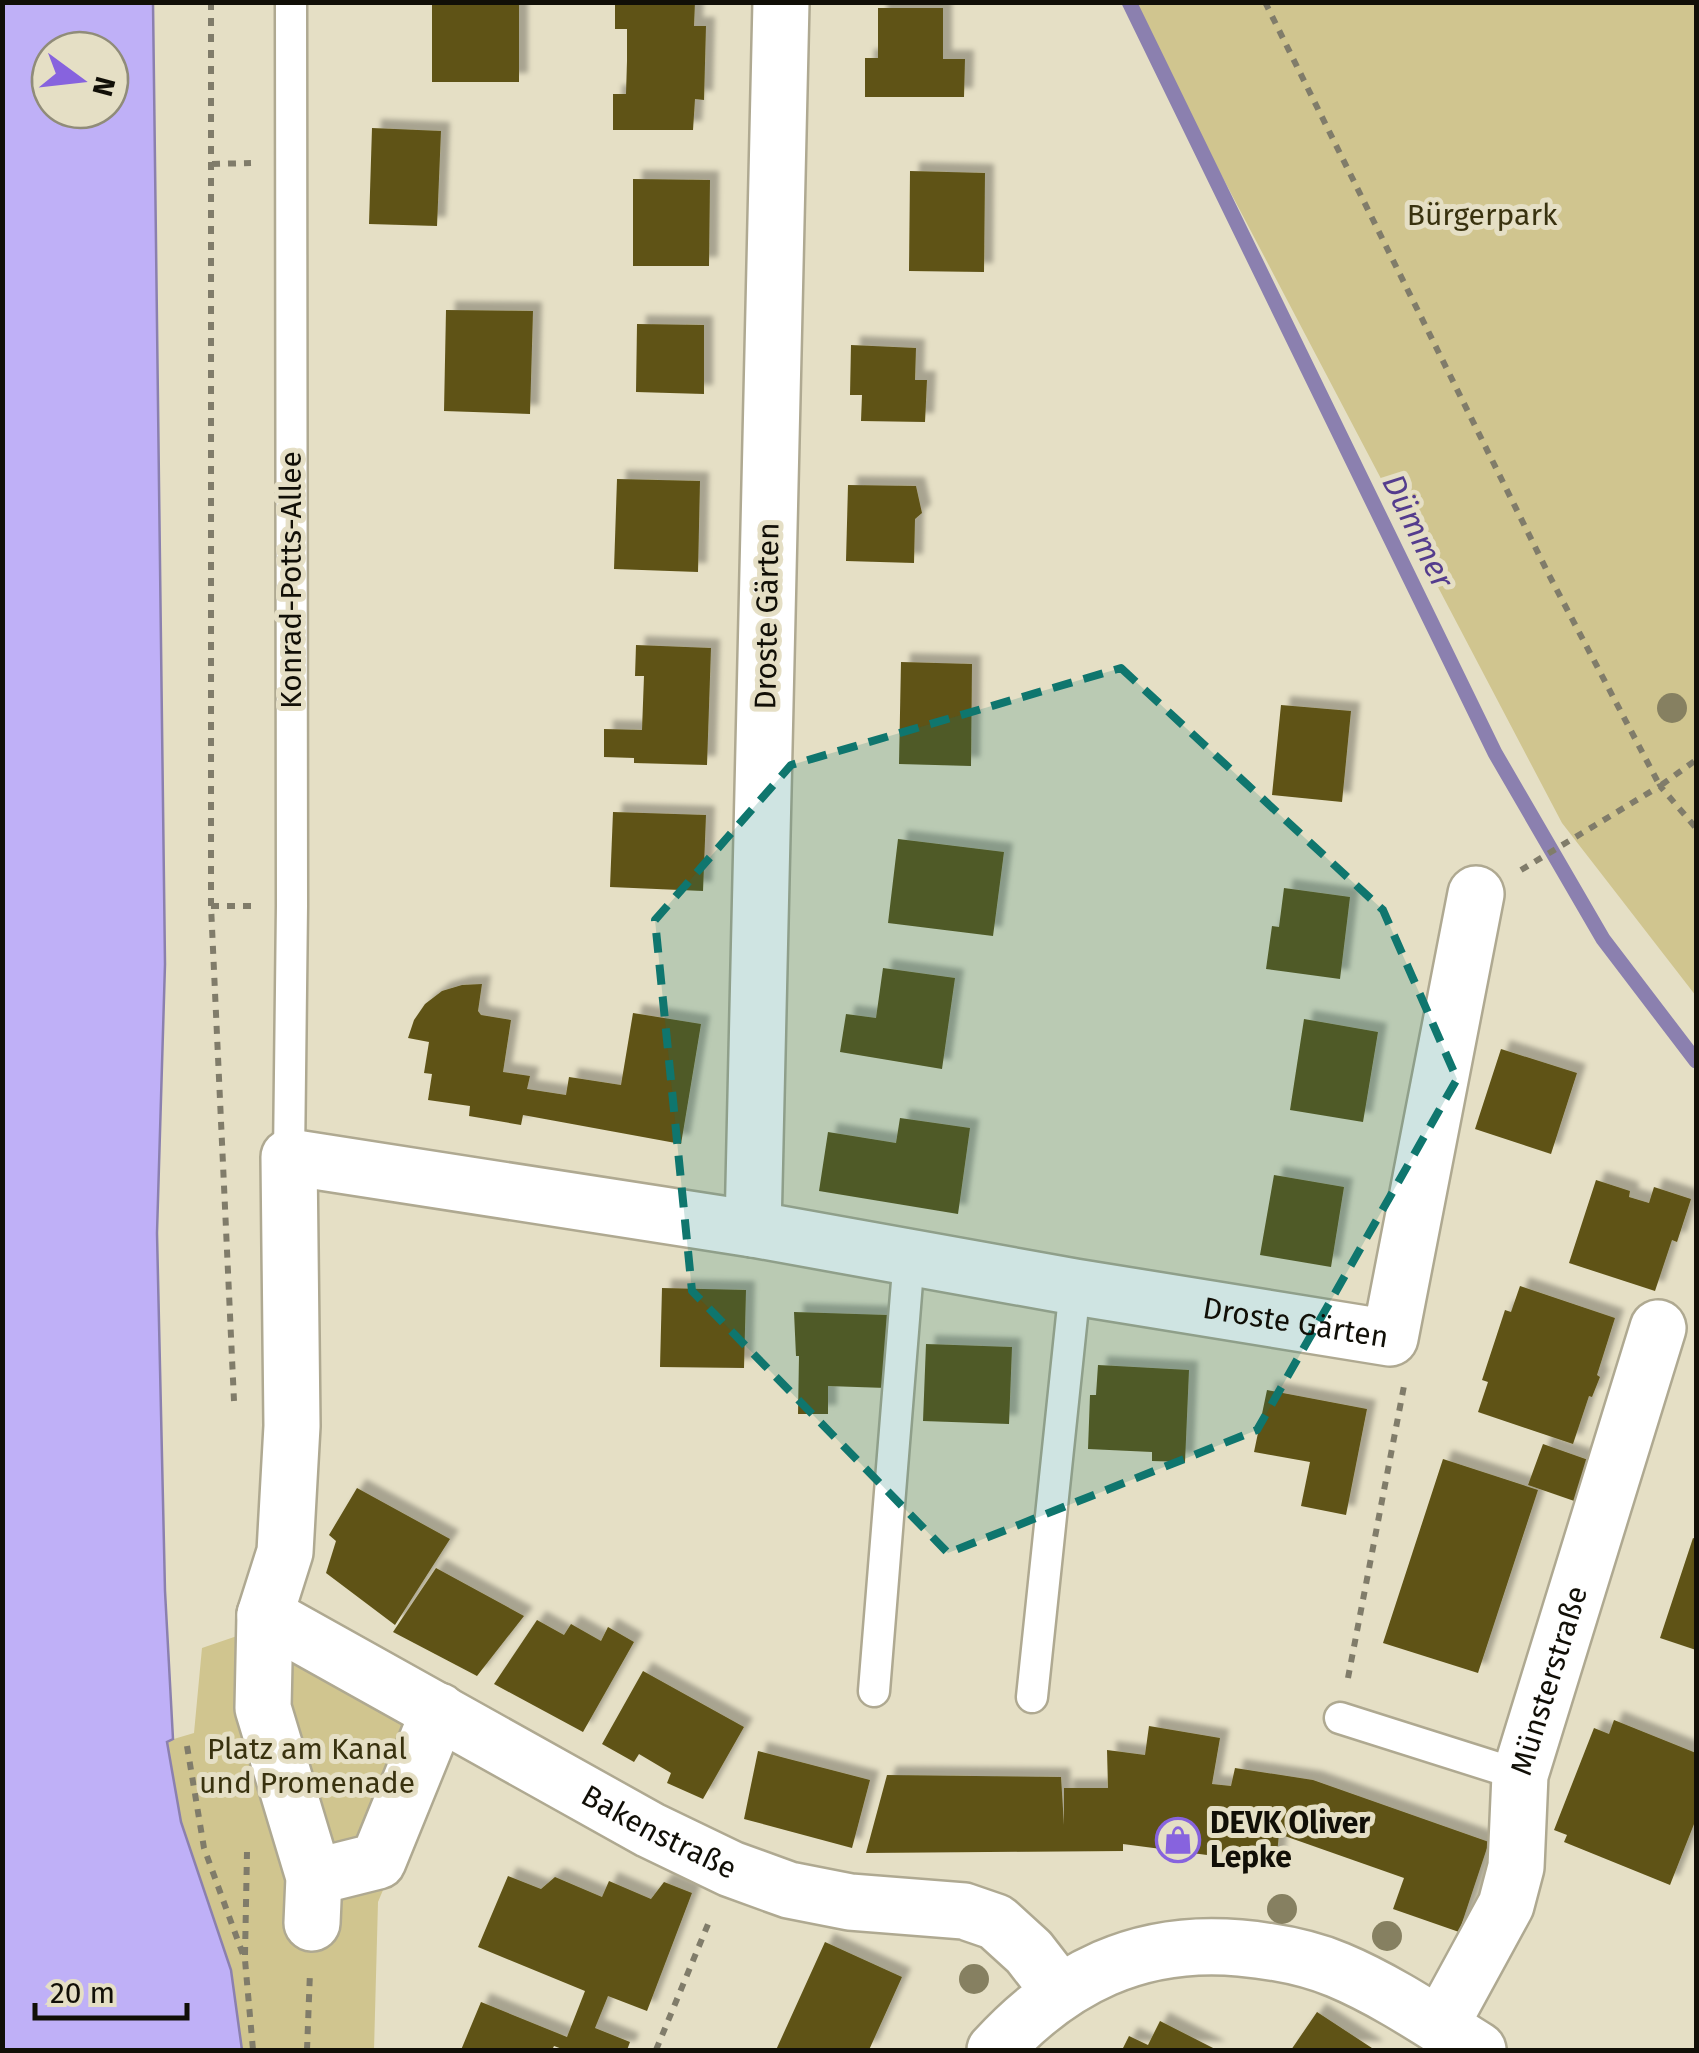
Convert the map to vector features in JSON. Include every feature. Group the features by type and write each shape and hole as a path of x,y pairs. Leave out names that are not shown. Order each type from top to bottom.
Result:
{"street":[{"name":"Droste Gärten","path":"753,1229 781,2"},
{"name":"Droste Gärten","path":"289,1157 753,1229 1390,1338 1498,882"},
{"path":"289,1157 292,1426 285,1552 265,1616 263,1708 313,1900 378,1861 438,1711"},
{"name":"Münsterstraße","path":"995,2050 1020,2023 1060,1992 1101,1969 1148,1952 1212,1946 1258,1950 1337,1969 1459,2038 1516,1867 1520,1775 1658,1328"},
{"name":"Bakenstraße","path":"265,1616 650,1830 731,1870 789,1890 834,1899 964,1911 996,1922 1029,1952 1060,1992"}],"lane":[{"name":"Konrad-Potts-Allee","path":"289,1157 290,2"},
{"path":"874,1691 909,1257"},
{"path":"1032,1696 1075,1287"},
{"path":"1340,1718 1520,1775"}],"path":[{"path":"211,2 212,906 220,1150"},
{"path":"1266,2 1549,575 1660,786 1696,828"},
{"path":"1498,882 1584,833 1696,760"},
{"path":"1340,1718 1406,1374 1390,1338"},
{"path":"186,1746 204,1848 246,1960 253,2050"},
{"path":"656,2050 731,1870"},
{"path":"307,2050 313,1900"}],"highlighted area":[{"path":"1121,668 1383,910 1457,1079 1257,1430 948,1553 692,1291 655,920 791,765"}],"green space":[{"name":"Bürgerpark","path":"1131,3 1696,3 1696,996 1562,823"},
{"name":"Platz am Kanal und Promenade","path":"287,1619 458,1711 378,1902 374,2050 242,2050 231,1970 181,1822 167,1741 194,1733 202,1648"}],"shaded area":[{"path":"3,2 153,3 165,964 157,1233 165,1591 173,1739 167,1742 181,1822 231,1970 242,2050 3,2050"}],"building":[{"path":"432,2 519,2 519,82 432,82"},
{"path":"615,2 695,2 694,26 706,26 704,100 695,99 693,130 613,130 613,94 626,94 627,61 627,29 615,29"},
{"path":"878,8 943,8 943,59 965,59 964,97 865,97 865,58 878,58"},
{"path":"372,128 441,131 437,226 369,224"},
{"path":"910,171 985,173 984,272 909,271"},
{"path":"633,179 710,180 709,266 633,266"},
{"path":"446,310 533,311 530,414 444,411"},
{"path":"637,324 704,325 704,394 636,392"},
{"path":"851,345 916,348 915,380 927,380 925,422 861,421 862,395 850,395"},
{"path":"617,479 700,481 698,572 614,569"},
{"path":"848,485 916,486 922,513 915,519 914,563 846,561"},
{"path":"636,645 711,648 707,765 634,763 634,758 604,757 604,729 642,730 644,676 635,676"},
{"path":"901,662 972,664 971,766 899,764"},
{"path":"1281,705 1351,711 1342,802 1272,795"},
{"path":"613,812 706,815 703,891 610,887"},
{"path":"898,839 1004,852 993,936 888,923"},
{"path":"1284,888 1350,897 1340,979 1266,969 1272,926 1279,927"},
{"path":"883,968 955,978 942,1069 840,1052 846,1014 876,1018"},
{"path":"482,984 478,1011 481,1015 511,1020 503,1072 530,1076 527,1089 566,1095 569,1077 621,1085 633,1013 701,1024 681,1144 523,1115 521,1125 469,1116 470,1106 428,1100 432,1074 424,1073 429,1042 408,1038 414,1020 425,1004 442,991"},
{"path":"1304,1019 1378,1032 1363,1122 1290,1110"},
{"path":"1501,1049 1577,1073 1551,1154 1475,1129"},
{"path":"900,1118 970,1128 958,1214 819,1191 828,1132 896,1143"},
{"path":"1274,1175 1344,1187 1331,1267 1260,1255"},
{"path":"1596,1180 1630,1191 1629,1197 1649,1203 1654,1187 1691,1199 1655,1291 1569,1263"},
{"path":"1520,1286 1615,1318 1597,1375 1600,1377 1592,1397 1589,1396 1573,1444 1478,1412 1488,1382 1482,1380 1505,1310 1511,1312"},
{"path":"662,1288 746,1290 744,1368 660,1367"},
{"path":"794,1312 887,1315 886,1388 828,1386 828,1414 798,1414 799,1356"},
{"path":"926,1344 1012,1347 1009,1424 923,1421"},
{"path":"1098,1365 1189,1370 1185,1462 1152,1461 1152,1452 1088,1449 1090,1395 1096,1395"},
{"path":"1267,1390 1367,1409 1346,1515 1301,1506 1310,1462 1254,1452"},
{"path":"1543,1444 1594,1462 1580,1503 1528,1485"},
{"path":"1443,1459 1538,1490 1478,1673 1383,1643"},
{"path":"357,1488 450,1539 395,1625 326,1573 336,1541 329,1535"},
{"path":"1693,1538 1696,1539 1696,1650 1660,1638"},
{"path":"436,1568 524,1616 477,1676 393,1632"},
{"path":"537,1620 564,1635 571,1624 601,1641 608,1627 634,1642 583,1732 494,1684"},
{"path":"643,1671 744,1727 703,1799 667,1783 671,1773 639,1754 634,1762 602,1744"},
{"path":"1614,1720 1696,1753 1696,1819 1670,1885 1564,1842 1567,1835 1554,1830 1594,1728 1609,1734"},
{"path":"1149,1726 1220,1738 1212,1784 1231,1786 1235,1768 1313,1780 1489,1842 1459,1932 1393,1909 1404,1878 1279,1834 1276,1864 1123,1844 1123,1851 866,1853 887,1775 1061,1777 1064,1825 1064,1788 1108,1788 1107,1750 1145,1755"},
{"path":"758,1751 870,1780 852,1848 744,1819"},
{"path":"508,1876 541,1889 555,1877 602,1897 609,1881 651,1899 664,1882 692,1893 647,2011 608,1996 595,2028 630,2042 627,2050 565,2050 554,2046 552,2050 461,2050 481,2002 567,2037 585,1991 478,1947"},
{"path":"825,1942 902,1977 869,2050 776,2050"},
{"path":"1317,2012 1375,2050 1291,2050"},
{"path":"1160,2021 1217,2050 1122,2050 1129,2036 1148,2045"}],"waterway":[{"name":"Dümmer","path":"1129,2 1495,753 1603,939 1696,1061"}],"place":[{"name":"DEVK Oliver Lepke","path":"1178,1840"}]}
